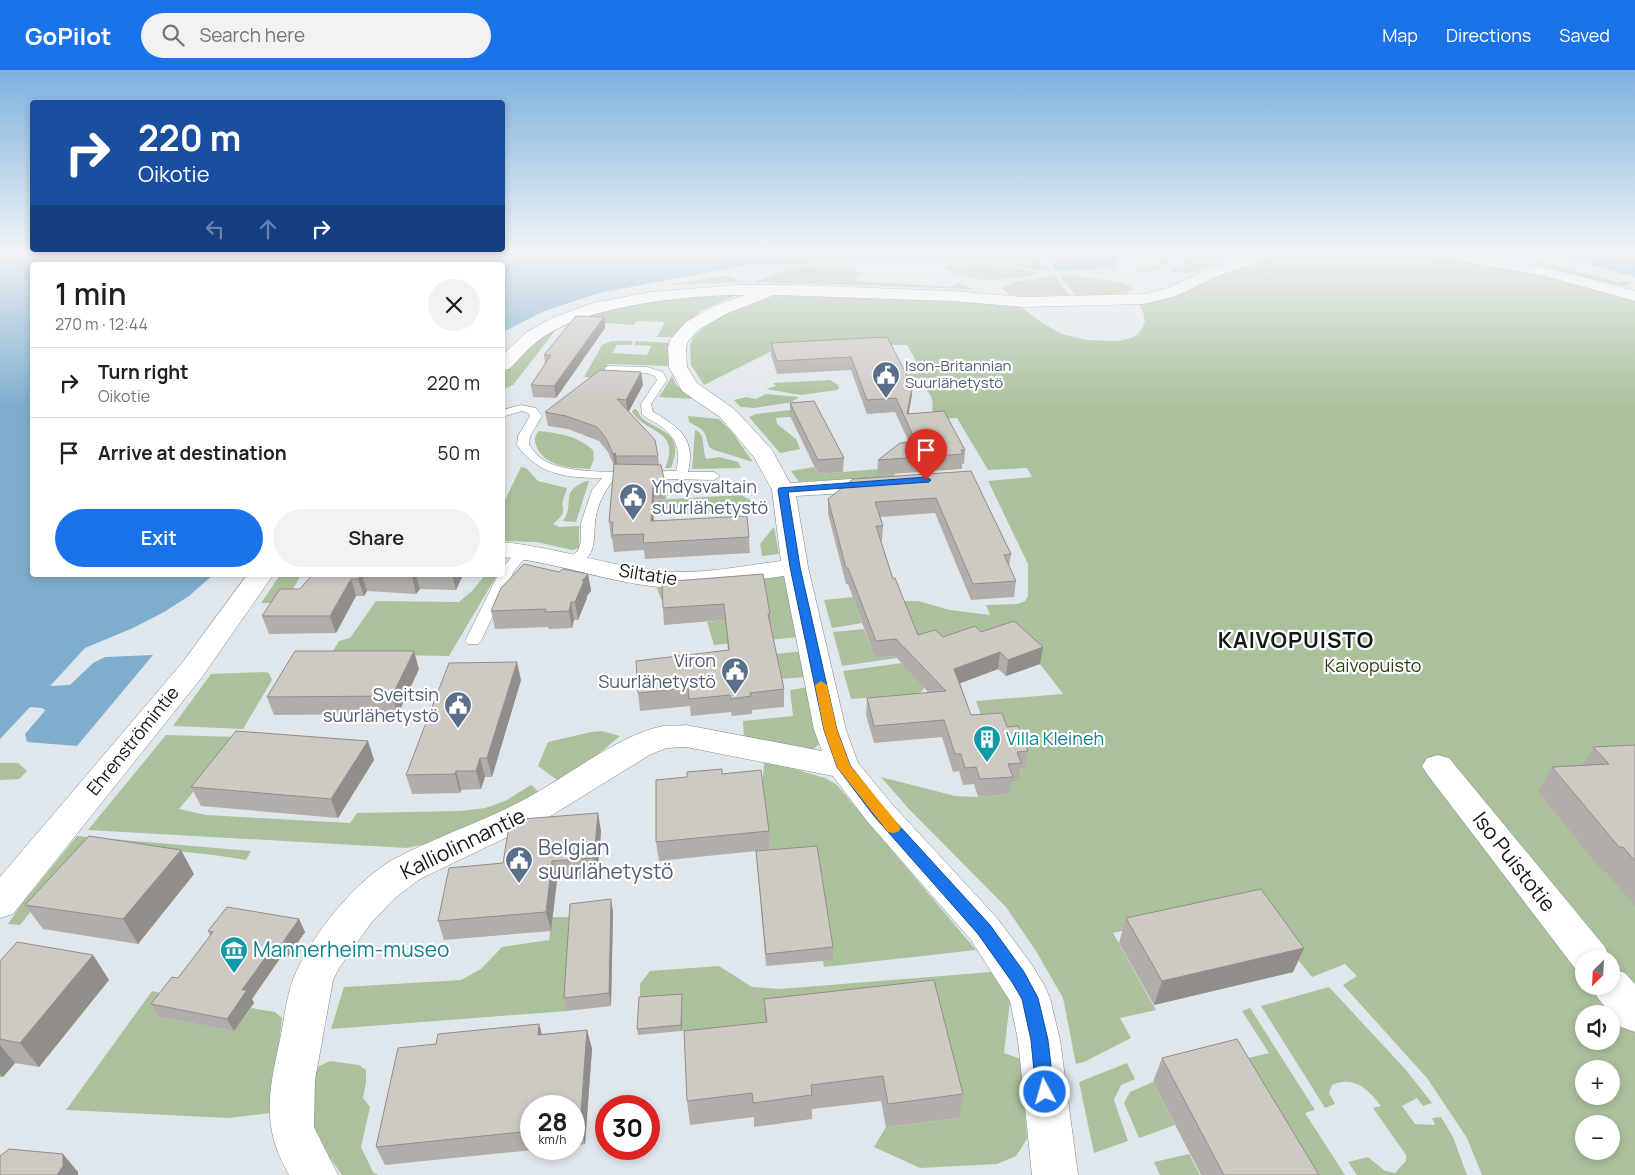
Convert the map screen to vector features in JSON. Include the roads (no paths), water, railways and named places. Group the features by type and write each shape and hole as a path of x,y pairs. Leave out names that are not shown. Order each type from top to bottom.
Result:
{"street":[{"path":"505,362 540,331 572,316 598,307 618,304"},
{"path":"737,304 720,310 692,326 679,340 677,362 689,387 727,413 764,454 783,490 795,567 830,730 844,767 879,812 984,930 1018,977 1030,998 1039,1040 1050,1141 1056,1175"},
{"path":"783,490 902,482"},
{"name":"Siltatie","path":"514,549 574,560 638,575 680,581 707,580 795,567"},
{"name":"Ehrenströmintie","path":"0,902 192,670 259,577"},
{"name":"Kalliolinnantie","path":"315,1175 297,1144 292,1127 292,1080 306,1008 313,979 325,956 345,928 382,888 408,869 537,808 640,746 664,737 686,736 844,767"},
{"name":"Iso Puistotie","path":"1438,766 1584,950"},
{"path":"1619,995 1635,1014"}],"lane":[{"path":"604,376 610,369 648,370 659,374 662,380 646,404 648,414 666,424 681,439 686,454 681,475"},
{"path":"505,413 521,408 532,410 536,416 524,436 523,445 527,453 542,464 577,474 714,476"},
{"path":"574,560 584,553 588,541 588,523 598,490 612,474"},
{"path":"505,576 514,549"},
{"path":"473,641 505,577"}],"water":[{"path":"0,304 30,304 30,577 211,577 189,596 164,612 133,628 85,648 50,686 70,685 93,663 105,657 153,655 77,746 27,742 25,734 44,712 45,710 42,708 30,707 0,739"},
{"path":"505,304 567,304 542,312 505,331"}],"place":[{"name":"Ison-Britannian Suurlähetystö","path":"886,399"},
{"name":"Yhdysvaltain suurlähetystö","path":"633,521"},
{"name":"Viron Suurlähetystö","path":"735,695"},
{"name":"Sveitsin suurlähetystö","path":"458,729"},
{"name":"Villa Kleineh","path":"987,763"},
{"name":"Belgian suurlähetystö","path":"519,884"},
{"name":"Mannerheim-museo","path":"234,974"}],"district":[{"name":"KAIVOPUISTO","path":"1296,640"}],"park label":[{"name":"Kaivopuisto","path":"1373,666"}]}
